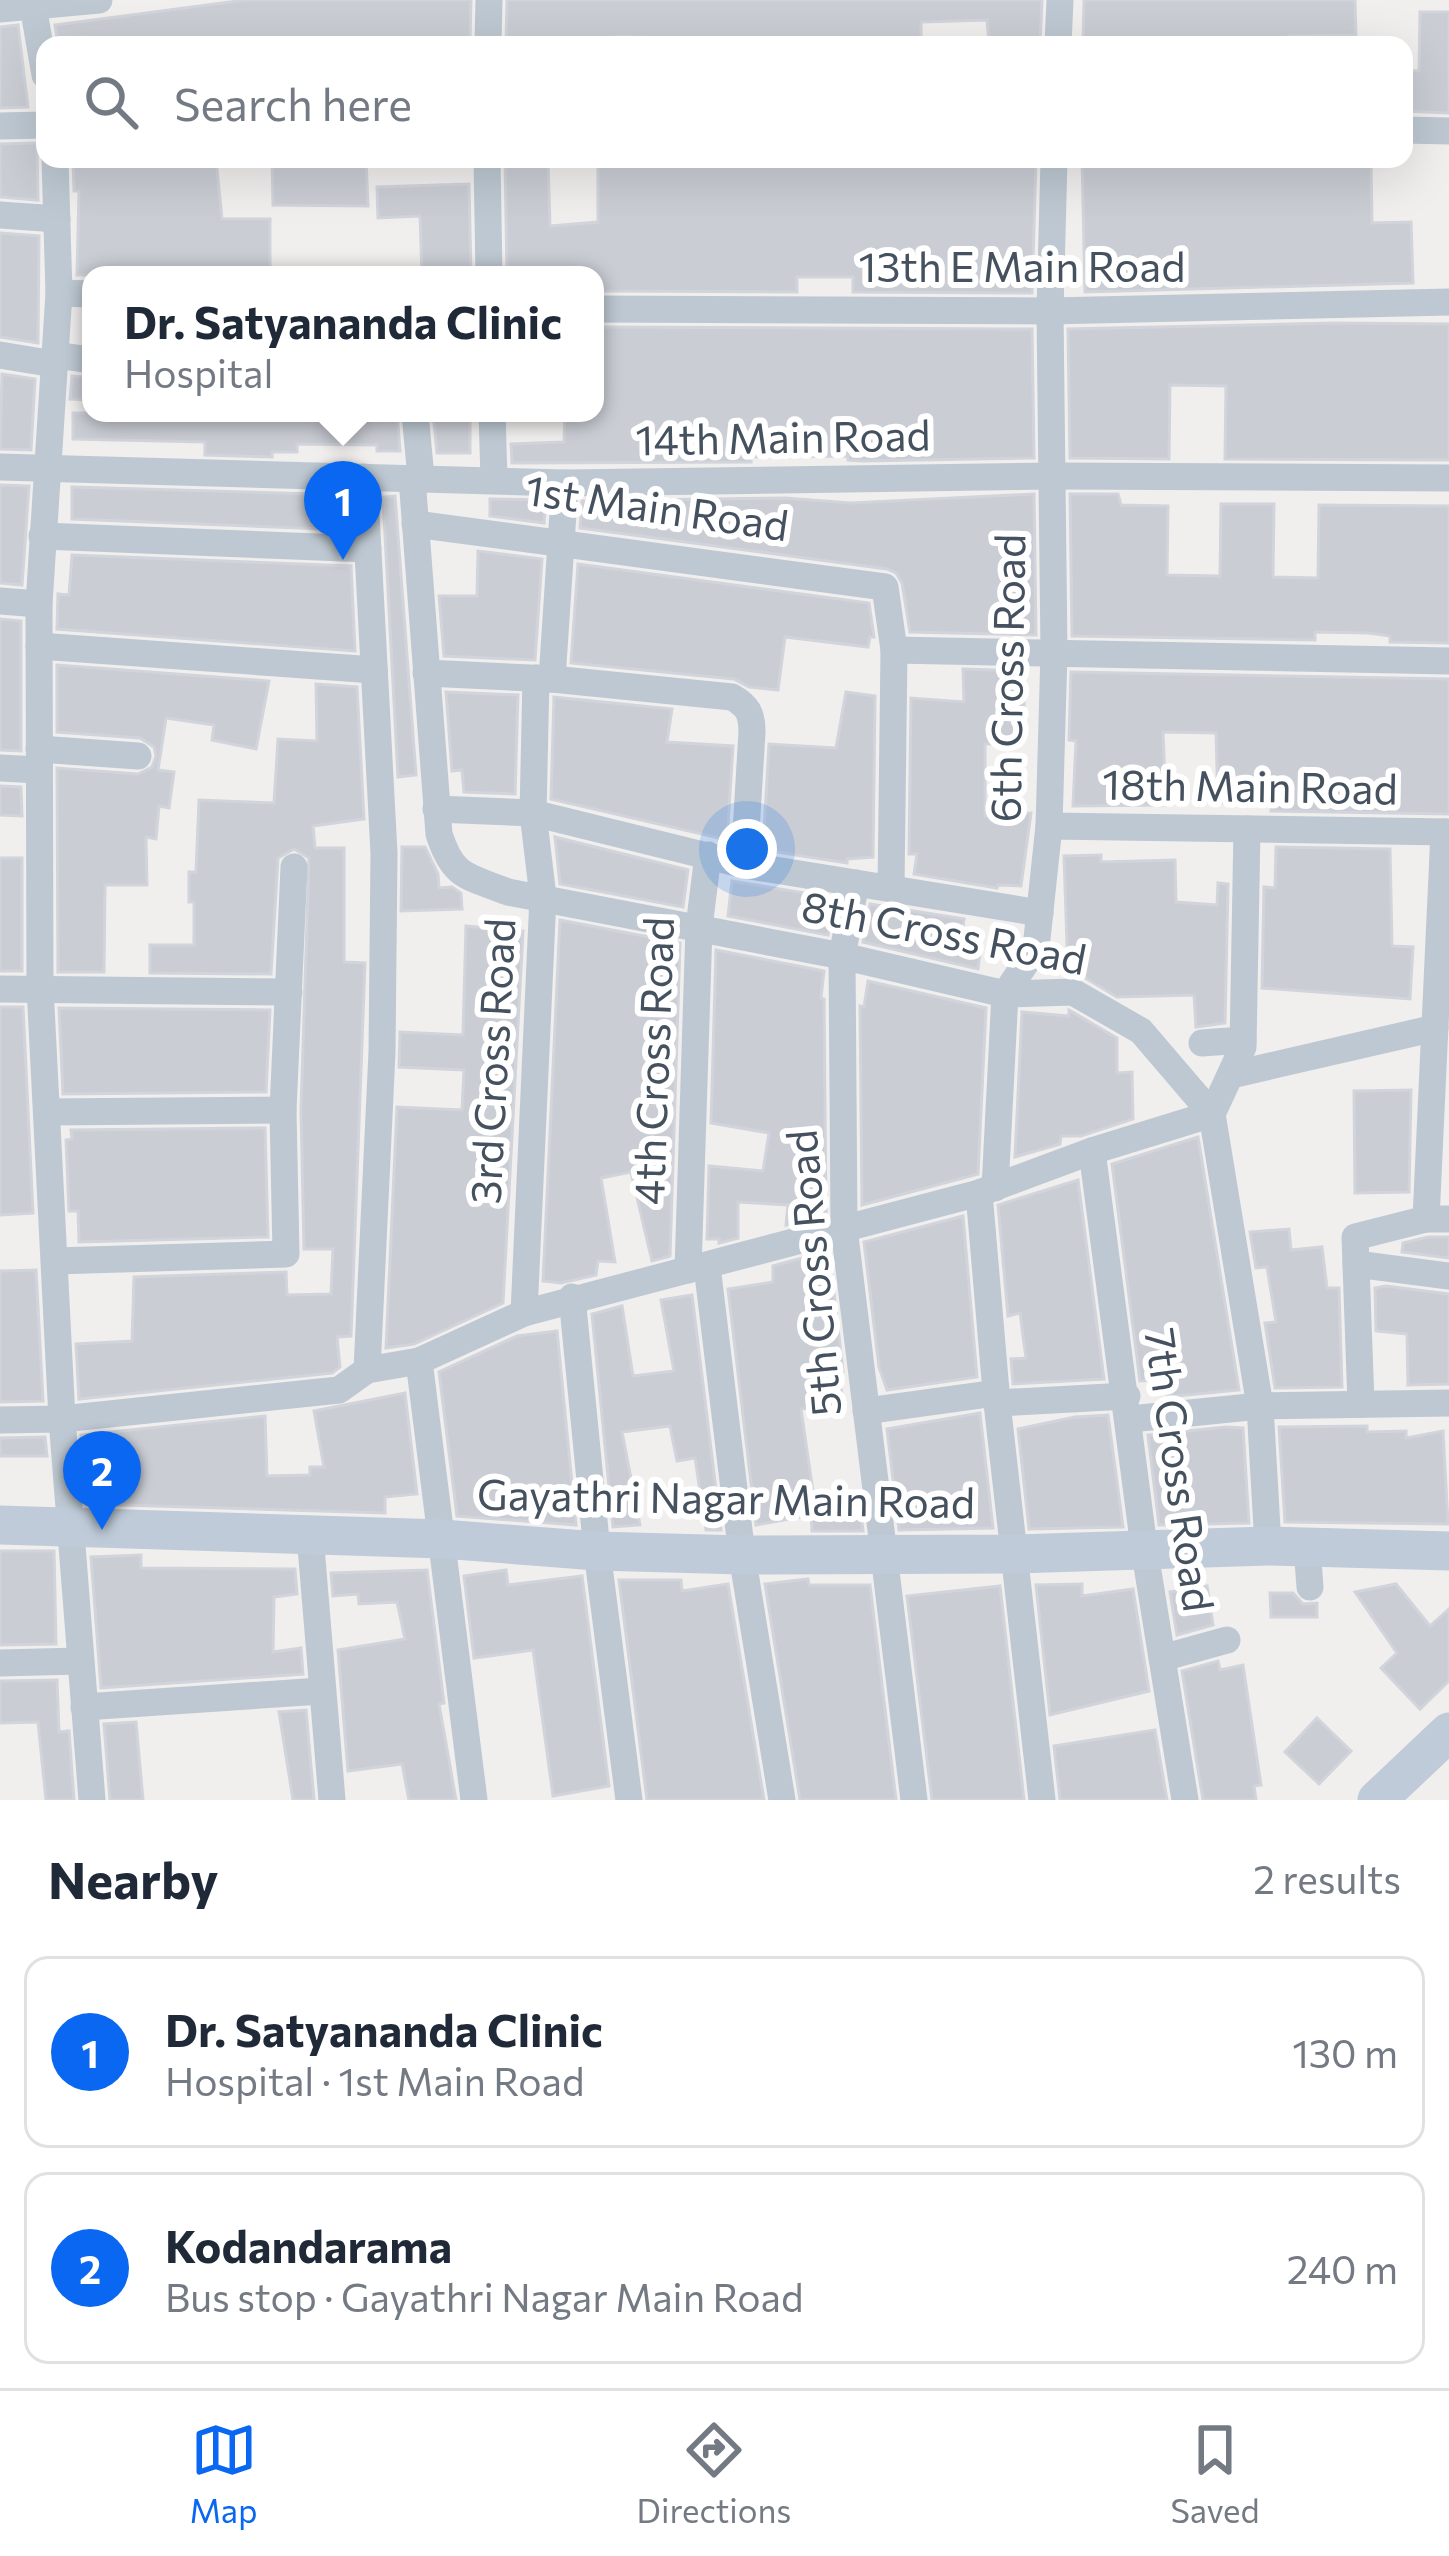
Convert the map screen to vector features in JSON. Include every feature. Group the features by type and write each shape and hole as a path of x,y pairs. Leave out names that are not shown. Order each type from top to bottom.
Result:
{"street":[{"path":"0,9 99,0"},
{"path":"488,36 489,0"},
{"path":"1058,36 1060,0"},
{"path":"33,3 38,36"},
{"path":"0,126 36,125"},
{"path":"1413,130 1449,131"},
{"path":"55,168 59,292 38,604 40,987 62,1419 92,1800"},
{"path":"487,168 489,266"},
{"name":"6th Cross Road","path":"1042,1800 996,1398 987,1191 1005,994 1036,948 1049,826 1054,652 1050,311 1054,168"},
{"path":"0,214 57,219"},
{"path":"59,292 82,293"},
{"name":"13th E Main Road","path":"604,308 1050,311 1449,302"},
{"path":"0,355 82,360"},
{"path":"415,422 415,524 436,808 532,813 744,865 1040,913"},
{"path":"492,422 494,479"},
{"name":"14th Main Road","path":"0,467 565,483 1053,476 1449,478"},
{"path":"364,477 384,897 368,1370"},
{"name":"3rd Cross Road","path":"524,1312 543,897 532,813 565,483"},
{"name":"1st Main Road","path":"415,524 885,587 894,650"},
{"path":"42,536 368,548"},
{"path":"0,601 38,604"},
{"path":"39,646 374,670"},
{"path":"892,888 894,650 1449,662"},
{"path":"426,673 732,697 745,704 752,716 744,865"},
{"path":"0,768 39,759 138,756"},
{"name":"8th Cross Road","path":"436,808 448,862 461,873 508,892 842,956 1005,994 1073,992 1141,1030 1213,1114"},
{"name":"18th Main Road","path":"1049,826 1446,832"},
{"path":"1246,829 1244,1040 1213,1114 1287,1546 1310,1587"},
{"path":"1361,1404 1355,1237 1438,1219 1435,1028 1446,832"},
{"name":"4th Cross Road","path":"708,855 699,927 698,1268 782,1800"},
{"path":"55,1261 286,1254 283,1110 294,867"},
{"name":"5th Cross Road","path":"856,883 842,956 844,1228 914,1800"},
{"path":"0,989 289,992"},
{"path":"1231,1075 1435,1028"},
{"path":"1202,1043 1244,1040"},
{"path":"48,1112 283,1110"},
{"path":"0,1420 62,1419 339,1390 368,1370 418,1361 524,1312 987,1191 1092,1151 1213,1114"},
{"name":"7th Cross Road","path":"1092,1151 1144,1547 1185,1800"},
{"path":"1356,1264 1449,1276"},
{"path":"572,1298 597,1551 629,1800"},
{"path":"418,1361 474,1800"},
{"path":"866,1411 996,1398 1128,1408 1449,1403"},
{"name":"Gayathri Nagar Main Road","path":"0,1525 442,1539 597,1551 742,1555 1287,1546 1449,1551"},
{"path":"310,1534 332,1800"},
{"path":"1162,1658 1227,1640"},
{"path":"0,1663 80,1661"},
{"path":"84,1707 321,1691"},
{"path":"1377,1800 1449,1732"}],"building":[{"path":"245,0 471,0 470,36 57,36 55,25"},
{"path":"507,0 1042,0 1040,36 988,36 987,20 921,22 921,36 506,36"},
{"path":"1084,0 1355,0 1356,35 1083,36"},
{"path":"1420,12 1449,12 1449,113 1413,111 1413,71 1419,71"},
{"path":"18,25 28,107 0,108 0,27"},
{"path":"36,143 38,200 0,197 0,144"},
{"path":"73,168 217,168 222,219 270,219 270,266 82,266 82,275 77,275 79,191 74,191"},
{"path":"272,168 366,168 368,206 273,205"},
{"path":"505,168 548,168 550,226 598,222 598,168 1036,168 1032,293 853,292 853,277 797,277 797,292 604,291 604,266 507,266"},
{"path":"1082,168 1371,168 1372,223 1411,222 1413,283 1085,292"},
{"path":"469,184 471,266 422,266 420,216 378,218 377,187"},
{"path":"0,233 39,236 38,343 0,337"},
{"path":"1449,324 1449,460 1225,459 1226,386 1170,385 1169,459 1070,458 1068,329"},
{"path":"604,327 1032,329 1034,458 862,461 848,460 848,456 751,457 751,462 512,463 511,444 564,442 565,422 604,422"},
{"path":"2,374 35,379 31,450 0,449"},
{"path":"72,376 82,377 82,400 70,399"},
{"path":"73,413 82,413 82,422 398,422 400,451 377,451 377,445 297,444 297,452 272,452 272,457 205,455 205,442 73,439"},
{"path":"434,422 470,422 470,453 437,453"},
{"path":"0,485 29,486 22,585 0,583"},
{"path":"72,487 347,495 349,530 72,519"},
{"path":"1034,494 1036,635 910,632 902,583 887,569 580,528 582,501 785,498 851,503"},
{"path":"1070,494 1118,494 1121,505 1168,506 1167,575 1220,576 1221,504 1274,504 1273,577 1318,578 1319,505 1449,506 1449,643 1390,642 1390,636 1368,633 1315,632 1315,640 1072,636"},
{"path":"395,496 416,775 398,777 383,497"},
{"path":"490,499 546,500 544,523 490,516"},
{"path":"478,551 542,559 535,660 444,656 439,596 477,596"},
{"path":"72,555 351,566 355,651 57,629 58,594 69,595"},
{"path":"578,564 869,603 874,637 868,647 785,637 778,690 749,687 734,679 571,663"},
{"path":"0,619 21,621 21,751 0,750"},
{"path":"57,665 269,681 256,749 212,740 214,725 166,718 158,770 174,772 169,808 159,806 156,839 146,837 147,885 105,885 104,972 58,972 57,768 138,774 152,767 156,756 154,747 140,738 57,732"},
{"path":"963,669 1024,671 1024,710 1014,710 1016,743 985,744 985,816 1031,813 1021,886 997,888 914,874 917,854 909,854 911,698 964,702"},
{"path":"1071,672 1449,679 1449,814 1271,811 1272,802 1218,803 1216,733 1163,732 1166,805 1073,806 1076,741 1069,740"},
{"path":"316,684 357,687 364,819 313,826 315,848 344,848 344,962 365,963 351,1336 337,1337 340,1367 332,1373 79,1399 76,1344 132,1341 134,1277 286,1272 287,1295 331,1294 333,1249 304,1249 301,1110 309,858 294,849 278,858 271,974 150,973 150,945 194,945 189,872 196,872 199,800 274,803 278,739 317,741"},
{"path":"446,692 518,695 515,794 464,792 462,770 452,771"},
{"path":"846,692 875,696 873,857 847,859 847,863 763,850 769,744 836,748"},
{"path":"554,697 672,709 667,742 733,746 727,840 551,799"},
{"path":"0,786 21,787 22,816 0,815"},
{"path":"555,837 688,870 683,907 560,884"},
{"path":"402,847 425,847 439,888 452,887 461,893 462,909 401,911"},
{"path":"1276,847 1390,849 1392,946 1413,947 1410,999 1262,988 1264,887 1275,888"},
{"path":"1101,855 1101,862 1175,860 1176,902 1217,905 1218,883 1228,884 1225,1023 1196,1027 1194,995 1117,997 1082,976 1068,974 1064,856"},
{"path":"0,858 22,858 22,971 0,971"},
{"path":"732,881 835,898 828,935 728,916"},
{"path":"870,904 964,919 960,950 980,952 978,969 863,942"},
{"path":"560,920 680,943 670,1256 652,1261 631,1172 601,1178 615,1262 598,1261 596,1275 561,1283 543,1281"},
{"path":"466,926 523,931 503,1303 414,1344 386,1348 397,1107 462,1110 464,1070 399,1067 400,1032 463,1035"},
{"path":"716,950 824,971 826,1215 786,1225 788,1205 738,1202 738,1238 719,1243 719,1239 707,1239 709,1166 763,1171 769,1133 711,1123"},
{"path":"868,981 986,1008 978,1174 862,1205 860,1006 864,1007"},
{"path":"0,1007 23,1007 33,1213 0,1215"},
{"path":"59,1008 270,1010 266,1092 63,1094"},
{"path":"1069,1010 1117,1038 1117,1073 1132,1072 1133,1119 1081,1136 1061,1136 1060,1144 1015,1157 1022,1012 1069,1016"},
{"path":"1411,1090 1409,1192 1355,1193 1354,1091"},
{"path":"265,1128 268,1237 79,1242 78,1211 69,1211 66,1140 72,1139 71,1130"},
{"path":"1198,1137 1239,1390 1166,1397 1170,1396 1168,1379 1140,1381 1112,1164"},
{"path":"1078,1180 1104,1379 1013,1384 1011,1359 1026,1358 1020,1313 1008,1316 998,1205"},
{"path":"963,1216 977,1377 887,1390 879,1367 864,1242"},
{"path":"1289,1229 1291,1250 1322,1247 1327,1288 1339,1288 1342,1387 1275,1388 1265,1323 1276,1322 1267,1267 1256,1268 1250,1232"},
{"path":"1449,1237 1449,1258 1402,1252 1403,1243"},
{"path":"829,1251 843,1404 801,1409 815,1506 860,1503 863,1531 812,1531 811,1515 756,1525 728,1289 773,1282 773,1266"},
{"path":"36,1270 43,1401 0,1402 0,1271"},
{"path":"1375,1288 1449,1294 1449,1384 1408,1385 1407,1334 1376,1331"},
{"path":"692,1295 721,1530 706,1530 695,1458 677,1461 670,1426 622,1432 640,1525 613,1527 592,1314 622,1306 633,1376 674,1371 661,1300"},
{"path":"557,1331 576,1525 457,1516 439,1372 517,1336"},
{"path":"405,1393 417,1494 385,1497 385,1513 90,1504 81,1435 265,1416 267,1476 310,1475 310,1467 324,1467 314,1411"},
{"path":"980,1413 993,1528 899,1530 887,1429"},
{"path":"1108,1415 1123,1527 1029,1529 1018,1429"},
{"path":"1367,1426 1367,1432 1406,1431 1406,1438 1443,1431 1448,1524 1285,1522 1279,1427"},
{"path":"1243,1428 1249,1523 1159,1525 1148,1435"},
{"path":"45,1437 47,1456 0,1456 0,1438"},
{"path":"0,1551 54,1551 56,1644 0,1645"},
{"path":"141,1555 141,1568 295,1569 297,1594 274,1597 273,1652 301,1648 303,1674 101,1688 91,1557"},
{"path":"427,1570 444,1703 439,1704 456,1800 409,1800 402,1764 348,1771 338,1650 405,1639 397,1602 359,1604 358,1594 333,1596 331,1573"},
{"path":"506,1570 508,1585 582,1576 609,1786 553,1796 533,1650 474,1658 464,1576"},
{"path":"808,1579 809,1585 870,1585 896,1800 800,1800 765,1584"},
{"path":"619,1580 681,1580 682,1591 728,1584 764,1800 647,1800"},
{"path":"1082,1584 1082,1596 1133,1589 1149,1691 1050,1715 1036,1585"},
{"path":"1396,1584 1430,1626 1449,1609 1449,1681 1420,1709 1381,1668 1397,1653 1355,1592"},
{"path":"1000,1586 1024,1800 932,1800 907,1596"},
{"path":"1207,1586 1213,1625 1177,1635 1170,1592"},
{"path":"1270,1593 1293,1593 1303,1604 1317,1603 1317,1617 1271,1617"},
{"path":"1218,1661 1220,1670 1243,1665 1261,1785 1254,1786 1256,1800 1203,1800 1182,1671"},
{"path":"57,1680 59,1732 69,1731 74,1800 46,1800 38,1722 0,1723 0,1681"},
{"path":"306,1710 314,1800 293,1800 279,1712"},
{"path":"1317,1718 1351,1751 1319,1784 1285,1752"},
{"path":"136,1722 143,1800 110,1800 104,1724"},
{"path":"1155,1730 1167,1800 1060,1800 1054,1746"}],"place":[{"name":"Dr. Satyananda Clinic","path":"343,560"},
{"name":"Kodandarama","path":"102,1530"}]}
